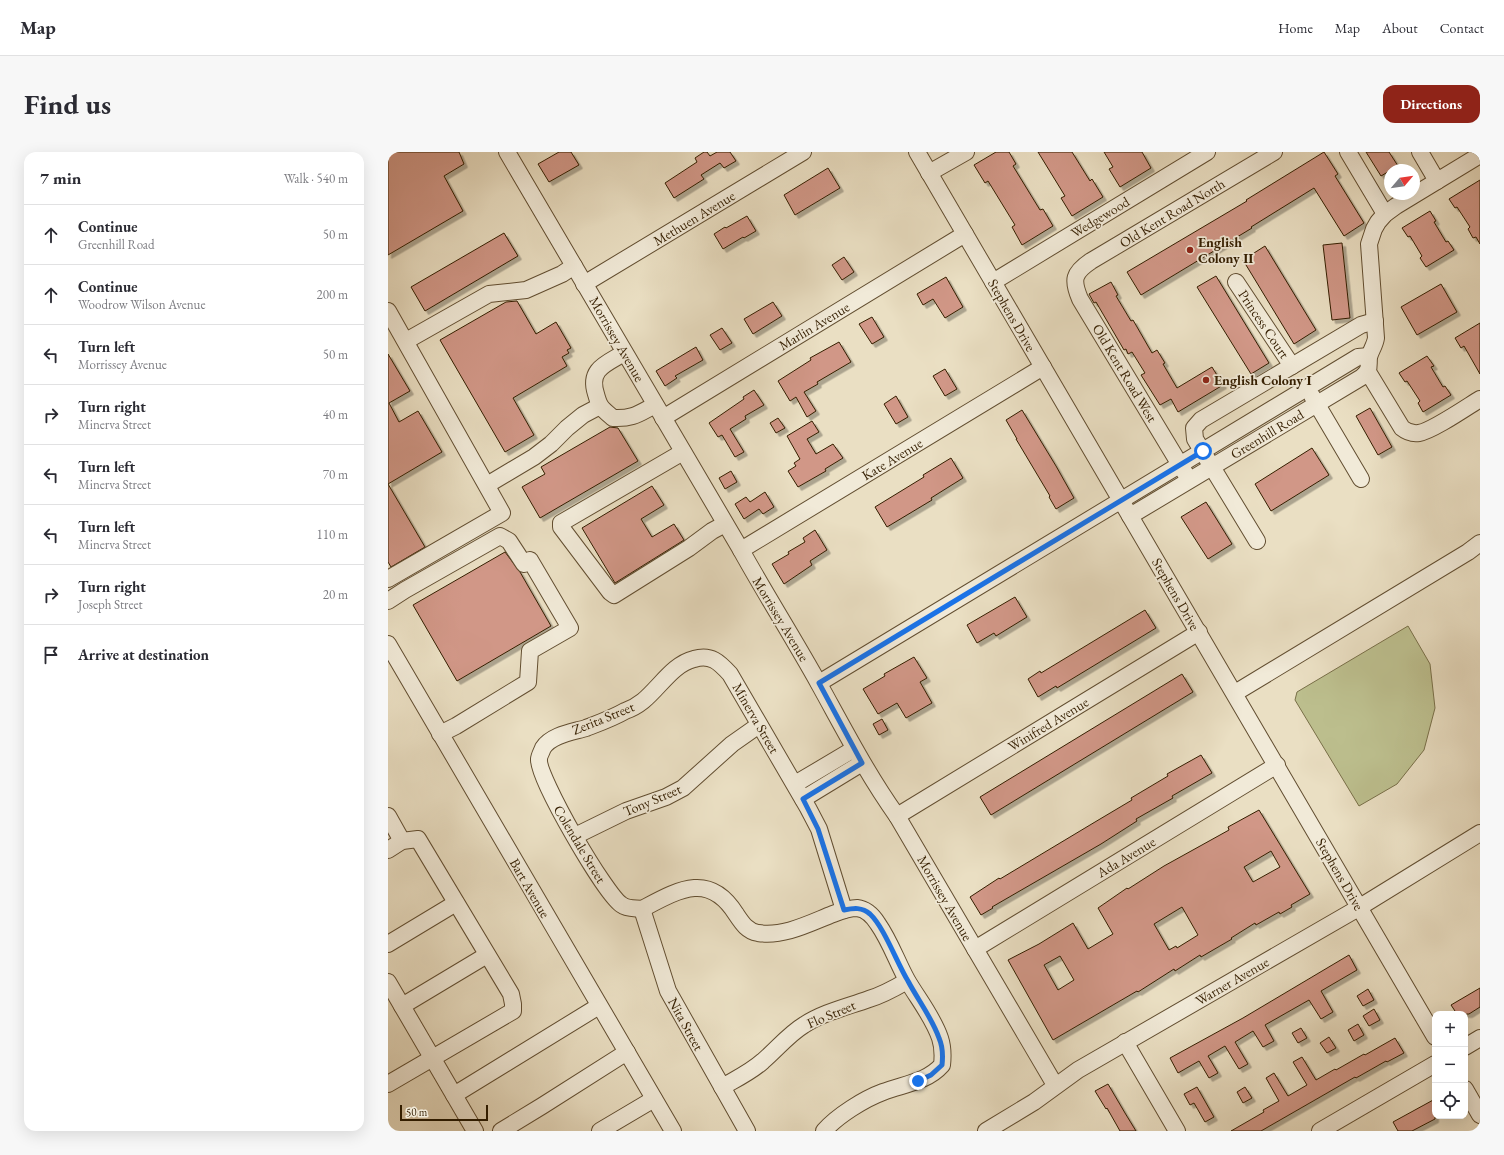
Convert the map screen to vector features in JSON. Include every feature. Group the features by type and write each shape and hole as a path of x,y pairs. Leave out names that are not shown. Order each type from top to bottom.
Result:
{"street":[{"name":"Morrissey Avenue","path":"507,152 741,550 760,585 819,683 875,785 897,816 1055,1085"},
{"name":"Methuen Avenue","path":"584,284 803,152"},
{"name":"Stephens Drive","path":"917,152 1432,1032"},
{"path":"930,173 966,152"},
{"name":"Wedgewood","path":"993,282 1207,152"},
{"name":"Old Kent Road North","path":"1075,279 1082,268 1091,262 1274,152"},
{"path":"1348,152 1385,214"},
{"path":"1420,152 1437,181"},
{"path":"1480,155 1385,214 1374,229 1369,244 1376,338 1375,346 1370,356 1368,372 1402,428 1415,434 1427,431 1480,399"},
{"name":"Marlin Avenue","path":"600,406 613,418 629,418 659,411 965,234"},
{"path":"406,341 489,294 526,290 562,274 574,266"},
{"name":"Old Kent Road West","path":"1075,279 1075,288 1080,299 1190,481"},
{"name":"Princess Court","path":"1236,282 1292,366"},
{"path":"388,311 502,513 388,579"},
{"path":"1257,541 1195,439 1193,433 1196,424 1361,325 1375,321"},
{"path":"487,485 534,457 552,444 567,428 583,415 600,406 593,384 595,375 605,364 624,353"},
{"name":"Greenhill Road","path":"819,683 1358,357 1370,356"},
{"name":"Kate Avenue","path":"741,550 1043,367"},
{"name":"Greenhill Road","path":"1130,516 1368,372"},
{"path":"1306,388 1361,479"},
{"path":"683,452 561,523 561,527 610,592 614,594 725,524"},
{"path":"388,601 500,536 509,541 524,564 530,560 570,628 530,651 528,682 456,726 440,734"},
{"path":"1235,693 1468,552 1480,543"},
{"name":"Winifred Avenue","path":"897,816 1199,632"},
{"name":"Bart Avenue","path":"388,644 673,1131"},
{"name":"Minerva Street","path":"711,658 722,665 730,674 803,799 818,829 844,910"},
{"name":"Zerita Street","path":"538,759 544,747 555,738 597,724 627,711 643,701 679,666 694,659 711,658"},
{"name":"Tony Street","path":"575,836 626,811 666,797 683,788 732,744 759,725"},
{"path":"795,784 858,756"},
{"path":"803,799 858,756"},
{"name":"Colendale Street","path":"538,759 542,775 556,805 612,896 622,905 642,909"},
{"name":"Ada Avenue","path":"975,949 1277,765"},
{"path":"388,816 402,841"},
{"name":"Warner Avenue","path":"986,1131 1034,1102 1055,1085 1125,1042 1360,907 1480,834"},
{"path":"388,850 402,841 418,839 511,994 513,1004 513,1011 388,1084"},
{"path":"642,909 682,890 698,887 723,898 749,930 760,934 775,934 788,931 844,910 855,908 863,910 871,915 878,924 907,981 927,1013 940,1038 943,1053 942,1065 931,1075 918,1081 874,1096 842,1115 824,1131"},
{"path":"388,944 456,903"},
{"name":"Nita Street","path":"642,909 668,991 747,1131"},
{"path":"402,1006 487,955"},
{"name":"Flo Street","path":"722,1087 763,1061 803,1025 819,1016 884,994 907,981"},
{"path":"388,982 475,1131"},
{"path":"454,1095 599,1006"},
{"path":"1468,1045 1480,1038"},
{"path":"1125,1042 1177,1131"},
{"path":"501,1131 627,1052"},
{"path":"1320,1131 1432,1066"},
{"path":"1468,1094 1480,1115"},
{"path":"600,1131 654,1099"}],"green space":[{"path":"1408,626 1430,664 1435,708 1424,750 1397,784 1359,806 1295,700 1297,692"}],"building":[{"path":"388,152 459,152 464,164 444,176 463,211 388,255"},
{"path":"559,152 571,152 579,165 549,182 538,164"},
{"path":"704,152 707,152 710,156 717,152 730,152 736,161 724,168 720,163 701,175 704,179 674,198 665,183 697,162 695,158"},
{"path":"996,152 1009,152 1016,164 1013,166 1040,210 1043,209 1053,226 1022,245 1012,227 1015,225 988,181 985,183 974,165"},
{"path":"1038,152 1072,152 1090,181 1092,179 1103,197 1072,216 1061,198 1065,196"},
{"path":"1104,152 1142,152 1151,168 1120,187 1109,169 1113,167"},
{"path":"1324,152 1338,174 1335,176 1364,223 1344,236 1314,188 1251,227 1252,228 1141,295 1127,272 1247,201 1246,200"},
{"path":"1366,152 1389,152 1397,164 1384,164 1384,174 1381,176"},
{"path":"828,168 840,188 795,215 784,195"},
{"path":"1480,180 1480,244 1476,237 1473,238 1468,229 1470,227 1457,207 1455,208 1449,199"},
{"path":"1430,211 1436,221 1434,222 1446,242 1448,241 1454,250 1426,267 1420,258 1422,256 1410,236 1408,237 1402,228"},
{"path":"747,216 756,231 723,249 714,234"},
{"path":"504,233 518,256 425,311 411,287"},
{"path":"1342,243 1350,318 1332,320 1323,245"},
{"path":"1265,246 1316,330 1294,344 1243,260"},
{"path":"844,257 854,272 842,280 832,265"},
{"path":"1216,276 1269,363 1251,374 1197,287"},
{"path":"946,277 963,307 945,318 933,299 923,305 917,294"},
{"path":"1111,282 1118,295 1116,296 1131,321 1133,320 1152,353 1157,350 1165,363 1163,364 1177,388 1212,367 1223,385 1178,412 1171,399 1160,405 1141,375 1145,373 1132,352 1128,354 1126,349 1124,350 1096,302 1094,303 1089,294"},
{"path":"1441,284 1457,312 1417,335 1401,307"},
{"path":"517,301 536,334 556,322 571,348 567,350 569,353 562,357 567,366 513,398 534,435 505,452 440,340 506,302"},
{"path":"773,302 782,316 753,334 744,319"},
{"path":"872,317 884,337 872,344 859,324"},
{"path":"1480,323 1480,374 1464,346 1461,348 1455,338"},
{"path":"722,328 732,343 720,350 710,335"},
{"path":"839,342 851,362 817,382 818,384 804,392 816,411 807,417 796,397 790,401 778,381 811,360 810,358"},
{"path":"696,347 703,360 675,376 677,378 665,386 656,371"},
{"path":"388,354 410,391 389,403 399,422 418,411 442,452 388,484"},
{"path":"1427,356 1434,366 1431,367 1443,387 1445,386 1451,395 1423,412 1418,403 1420,401 1407,381 1405,382 1399,373"},
{"path":"945,369 957,389 945,396 933,376"},
{"path":"754,390 764,405 745,416 746,419 730,429 744,452 735,457 722,435 718,437 709,423 744,399 743,397"},
{"path":"896,396 908,417 896,424 884,404"},
{"path":"1370,408 1392,447 1378,455 1356,416"},
{"path":"1022,410 1074,498 1056,509 1006,420"},
{"path":"778,418 785,428 776,433 770,423"},
{"path":"812,421 819,432 807,439 816,454 833,444 843,458 825,469 826,471 798,487 788,471 796,466 794,463 800,459 787,436"},
{"path":"610,427 618,428 638,461 540,518 522,487 545,474 541,467"},
{"path":"1312,448 1329,475 1271,511 1255,484"},
{"path":"951,458 963,478 931,498 932,500 887,527 875,507 924,477 923,475"},
{"path":"731,471 737,482 725,489 719,478"},
{"path":"388,484 425,547 391,567 388,562"},
{"path":"652,486 664,505 641,519 652,537 674,524 684,540 615,583 582,528"},
{"path":"765,492 774,507 763,514 759,509 744,519 735,504 746,497 750,502"},
{"path":"1206,502 1232,544 1208,559 1181,517"},
{"path":"815,530 827,550 810,561 812,565 784,584 772,564 805,542 803,538"},
{"path":"505,552 520,572 551,626 457,681 413,605"},
{"path":"1015,597 1027,617 996,636 994,633 977,643 967,625"},
{"path":"1145,610 1156,628 1057,688 1056,686 1038,697 1028,679 1040,671 1041,673"},
{"path":"914,657 927,678 920,682 932,703 906,718 897,703 878,714 863,689 885,676 884,674"},
{"path":"1182,674 1193,692 991,815 980,797"},
{"path":"882,719 888,730 879,735 873,724"},
{"path":"1201,755 1212,773 1136,819 1137,821 1101,844 992,907 993,908 981,915 970,897 999,878 1000,879 1132,800 1131,798 1168,776 1167,774"},
{"path":"1259,810 1310,894 1291,905 1292,907 1280,914 1279,912 1256,925 1255,923 1231,938 1232,939 1201,957 1200,955 1175,971 1174,969 1138,992 1137,991 1053,1040 1008,960 1039,944 1073,923 1088,949 1113,934 1098,908 1127,888 1128,889 1164,866 1229,830 1228,827","holes":["1271,851 1280,867 1253,882 1244,867","1182,907 1198,935 1177,948 1176,946 1169,950 1154,924","1060,956 1074,980 1058,990 1044,965"]},
{"path":"1349,955 1357,970 1321,991 1333,1012 1321,1019 1309,1000 1265,1025 1274,1041 1263,1047 1253,1031 1235,1042 1248,1064 1239,1069 1225,1046 1208,1056 1218,1073 1209,1078 1199,1061 1178,1073 1170,1058 1243,1018"},
{"path":"1480,988 1480,1007 1469,1014 1468,1011 1455,1011 1451,1005"},
{"path":"1368,989 1374,1000 1363,1006 1357,996"},
{"path":"1374,1009 1380,1020 1369,1026 1363,1016"},
{"path":"1358,1024 1364,1035 1354,1041 1348,1030"},
{"path":"1301,1028 1307,1038 1298,1043 1292,1033"},
{"path":"1329,1037 1336,1048 1327,1053 1320,1043"},
{"path":"1395,1038 1404,1053 1387,1062 1386,1061 1356,1078 1355,1077 1261,1131 1231,1131 1264,1112 1263,1110 1279,1101 1266,1078 1274,1073 1288,1096 1307,1085 1293,1062 1302,1057 1316,1080"},
{"path":"1108,1084 1136,1131 1120,1131 1095,1091"},
{"path":"1197,1087 1214,1117 1205,1122 1194,1103 1190,1105 1184,1094"},
{"path":"1245,1087 1252,1098 1243,1103 1237,1092"},
{"path":"1432,1101 1432,1119 1435,1119 1412,1131 1398,1131 1393,1122"}],"place":[{"name":"English Colony II","path":"1190,250"},
{"name":"English Colony I","path":"1206,380"}],"route":[{"path":"918,1081 937,1071 942,1065 943,1053 940,1038 927,1013 907,981 878,924 871,915 863,910 855,908 844,910 818,829 803,799 862,763 819,683 1203,451"}]}
